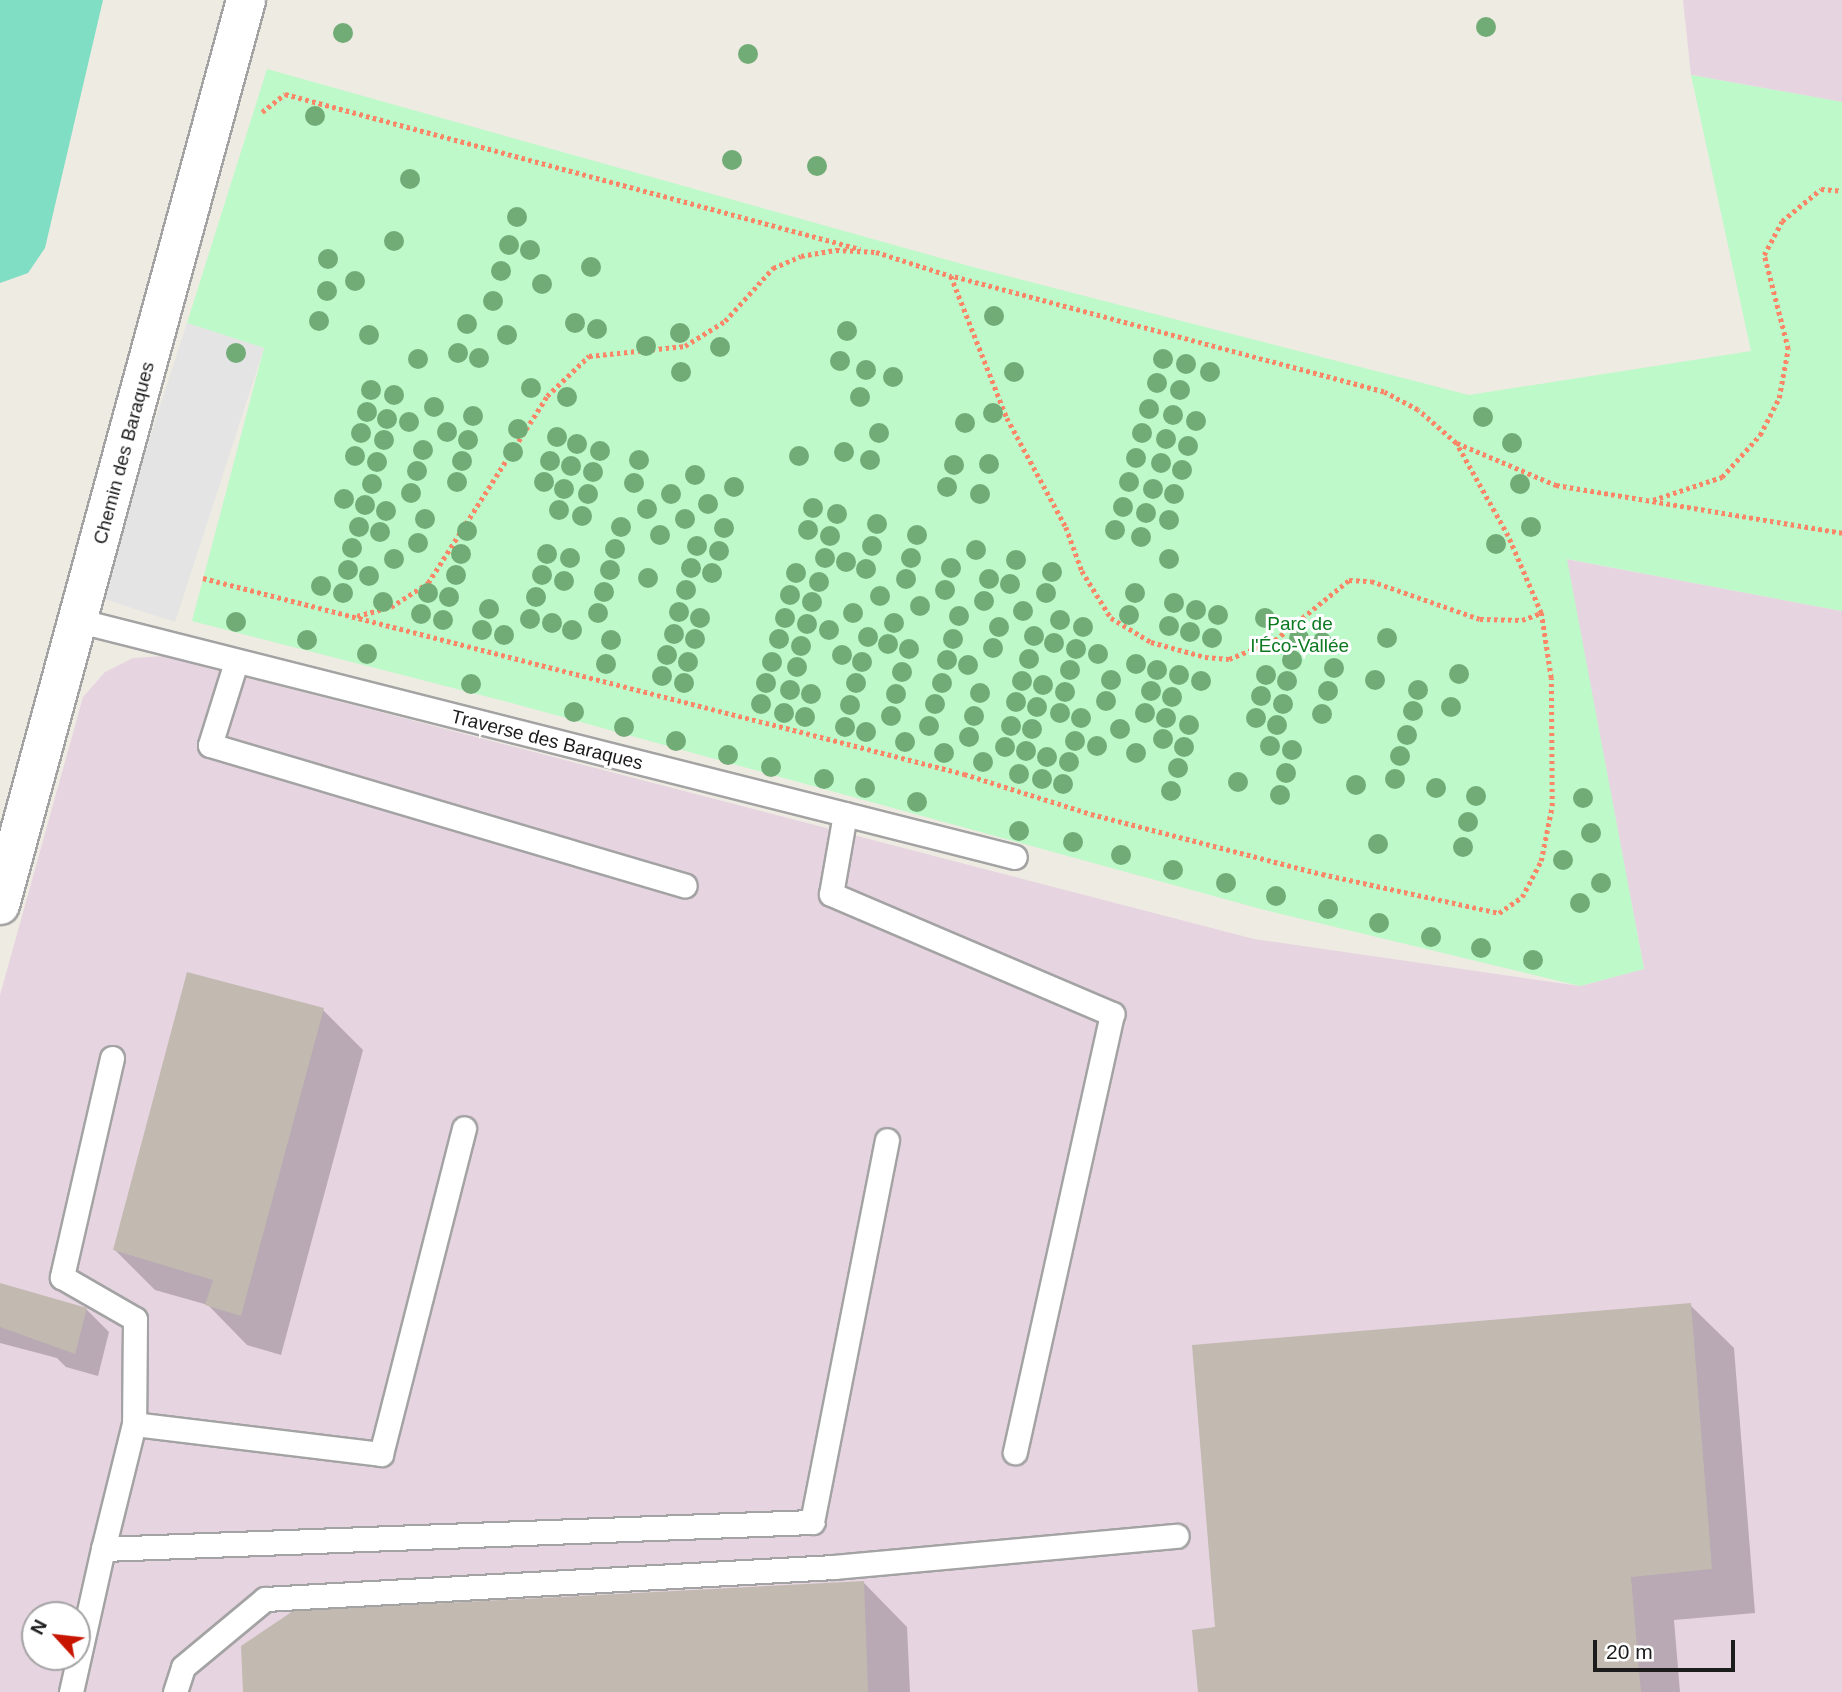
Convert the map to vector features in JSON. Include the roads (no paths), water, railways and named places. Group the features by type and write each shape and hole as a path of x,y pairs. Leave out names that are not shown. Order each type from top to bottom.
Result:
{"street":[{"name":"Chemin des Baraques","path":"0,905 80,621 246,0"}],"lane":[{"name":"Traverse des Baraques","path":"80,621 1015,857"},
{"path":"236,662 210,745 685,886"},
{"path":"845,814 831,894 1112,1014 1016,1452"},
{"path":"71,1692 134,1424 135,1320 62,1277 113,1058"},
{"path":"134,1424 381,1454 464,1128"},
{"path":"103,1549 813,1522 887,1140"},
{"path":"175,1692 183,1667 265,1599 834,1567 1177,1536"}],"park label":[{"name":"Parc de l'Éco-Vallée","path":"1300,635"}]}
